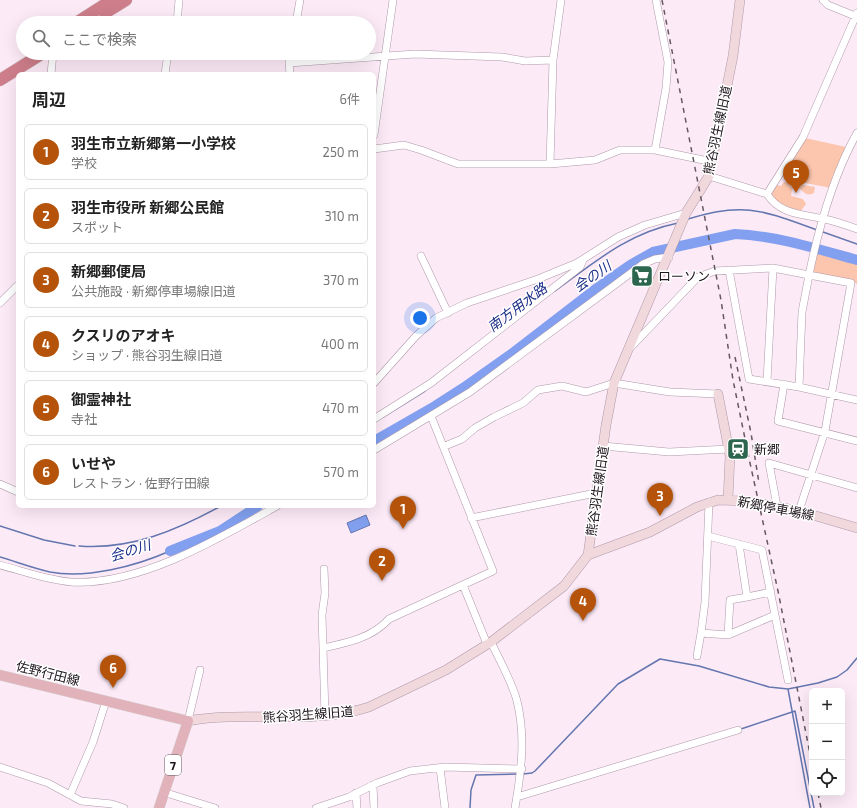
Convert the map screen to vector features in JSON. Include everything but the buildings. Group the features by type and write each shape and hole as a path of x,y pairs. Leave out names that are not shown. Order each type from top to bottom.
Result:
{"highway":[{"path":"87,16 112,0"},
{"path":"101,16 126,0"},
{"path":"0,71 17,60"},
{"path":"0,80 32,60"}],"main road":[{"name":"佐野行田線","path":"0,675 188,722"},
{"name":"7","path":"159,808 163,792 188,722"}],"street":[{"path":"178,16 179,0"},
{"path":"297,16 300,0"},
{"path":"376,120 394,0"},
{"path":"550,164 553,60 561,0"},
{"path":"655,150 666,88 668,62 656,0"},
{"name":"熊谷羽生線旧道","path":"188,722 205,718 325,715 357,711 369,707 446,670 489,643 564,586 588,555 603,446 614,383 686,213 709,176 713,162 732,56 740,0"},
{"path":"767,194 803,137 856,15 828,5 823,0"},
{"path":"376,56 415,54 502,57 524,61 553,60"},
{"path":"51,72 52,60"},
{"path":"165,72 167,60"},
{"path":"289,60 290,72"},
{"path":"289,63 325,60"},
{"path":"799,387 802,312 815,248 844,156 857,133"},
{"path":"376,149 404,145 458,164 550,164 595,160 620,150 655,150 713,162"},
{"path":"709,176 767,194 773,204 793,214 824,219 857,229"},
{"path":"376,381 416,336 436,318 487,296 538,279 584,258 618,237 644,225 686,213"},
{"path":"421,256 448,313"},
{"path":"376,449 470,392 643,264 655,259 668,257"},
{"path":"376,418 431,383 580,267 584,258"},
{"path":"767,382 773,268"},
{"path":"630,347 698,277 715,271 773,268 854,284 825,432 799,510"},
{"path":"729,270 750,379 784,384 857,400"},
{"path":"0,303 16,286"},
{"path":"445,446 462,439 475,428 494,417 523,404 538,390 562,386 586,392 614,383 670,392 718,394"},
{"path":"784,384 778,421 857,441"},
{"name":"新郷停車場線","path":"718,394 731,464 728,499 799,510 857,528"},
{"path":"323,648 355,641 382,627 389,619 493,571 445,446 431,416"},
{"path":"603,446 669,452 729,449"},
{"path":"777,506 769,463 857,488"},
{"path":"0,484 16,491"},
{"path":"472,518 596,493"},
{"path":"588,555 650,532 709,502 728,499"},
{"path":"697,656 705,602 709,502"},
{"path":"0,565 52,579 71,582 99,582 126,577 198,548 273,508"},
{"path":"708,536 762,550 788,680"},
{"path":"739,544 747,597"},
{"path":"324,569 326,592 322,614 325,715"},
{"path":"463,585 517,700 522,745 522,769 515,808"},
{"path":"728,635 730,600 771,592"},
{"path":"701,633 728,635 775,615"},
{"path":"188,722 200,670"},
{"path":"70,795 93,742 106,701"},
{"path":"517,797 738,730"},
{"path":"0,767 48,783 85,805 112,804 124,808"},
{"path":"316,808 410,771 440,768 522,769"},
{"path":"440,768 445,808"},
{"path":"373,785 374,808"},
{"path":"163,792 215,808"},
{"path":"356,793 357,808"}],"shaded area":[{"path":"805,138 846,147 831,188 795,181 795,168 789,165"},
{"path":"784,182 815,187 814,193 809,194 805,194 799,188 792,189 791,196 803,199 806,204 800,212 775,202 771,194 777,185 781,186"},
{"path":"815,251 857,263 857,284 851,281 810,274"}],"water":[{"path":"366,515 370,525 351,533 347,523"}],"waterway":[{"name":"南方用水路","path":"688,219 724,210 754,211 768,213 817,230"},
{"name":"南方用水路","path":"555,291 598,259 628,241 643,234 678,223"},
{"name":"南方用水路","path":"823,232 857,244"},
{"name":"会の川","path":"376,440 463,388 514,352 597,288 630,265 653,252 735,234 782,240 857,260"},
{"name":"南方用水路","path":"383,417 425,391"},
{"name":"南方用水路","path":"79,546 117,545 135,541 188,523 217,508"},
{"name":"会の川","path":"170,551 220,531 255,508"},
{"name":"南方用水路","path":"0,526 44,540 75,546"},
{"name":"会の川","path":"0,557 50,572 80,574 111,570 127,566 170,551"},
{"path":"523,774 532,773 535,771 618,684 660,659 699,666 769,687 788,689 818,683 837,677 847,670 857,658"},
{"path":"788,689 810,808"},
{"path":"741,729 795,711 814,808"},
{"path":"470,808 471,790 476,775 518,774"}],"railway":[{"path":"662,0 721,300 733,380 778,591 811,760"},
{"path":"735,357 751,433 759,483"},
{"path":"819,796 821,808"}],"place":[{"name":"御霊神社","path":"796,193"},
{"name":"ローソン","path":"642,276"},
{"name":"新郷","path":"738,449"},
{"name":"新郷郵便局","path":"660,516"},
{"name":"羽生市立新郷第一小学校","path":"403,529"},
{"name":"羽生市役所 新郷公民館","path":"382,581"},
{"name":"クスリのアオキ","path":"583,621"},
{"name":"いせや","path":"113,688"}]}
